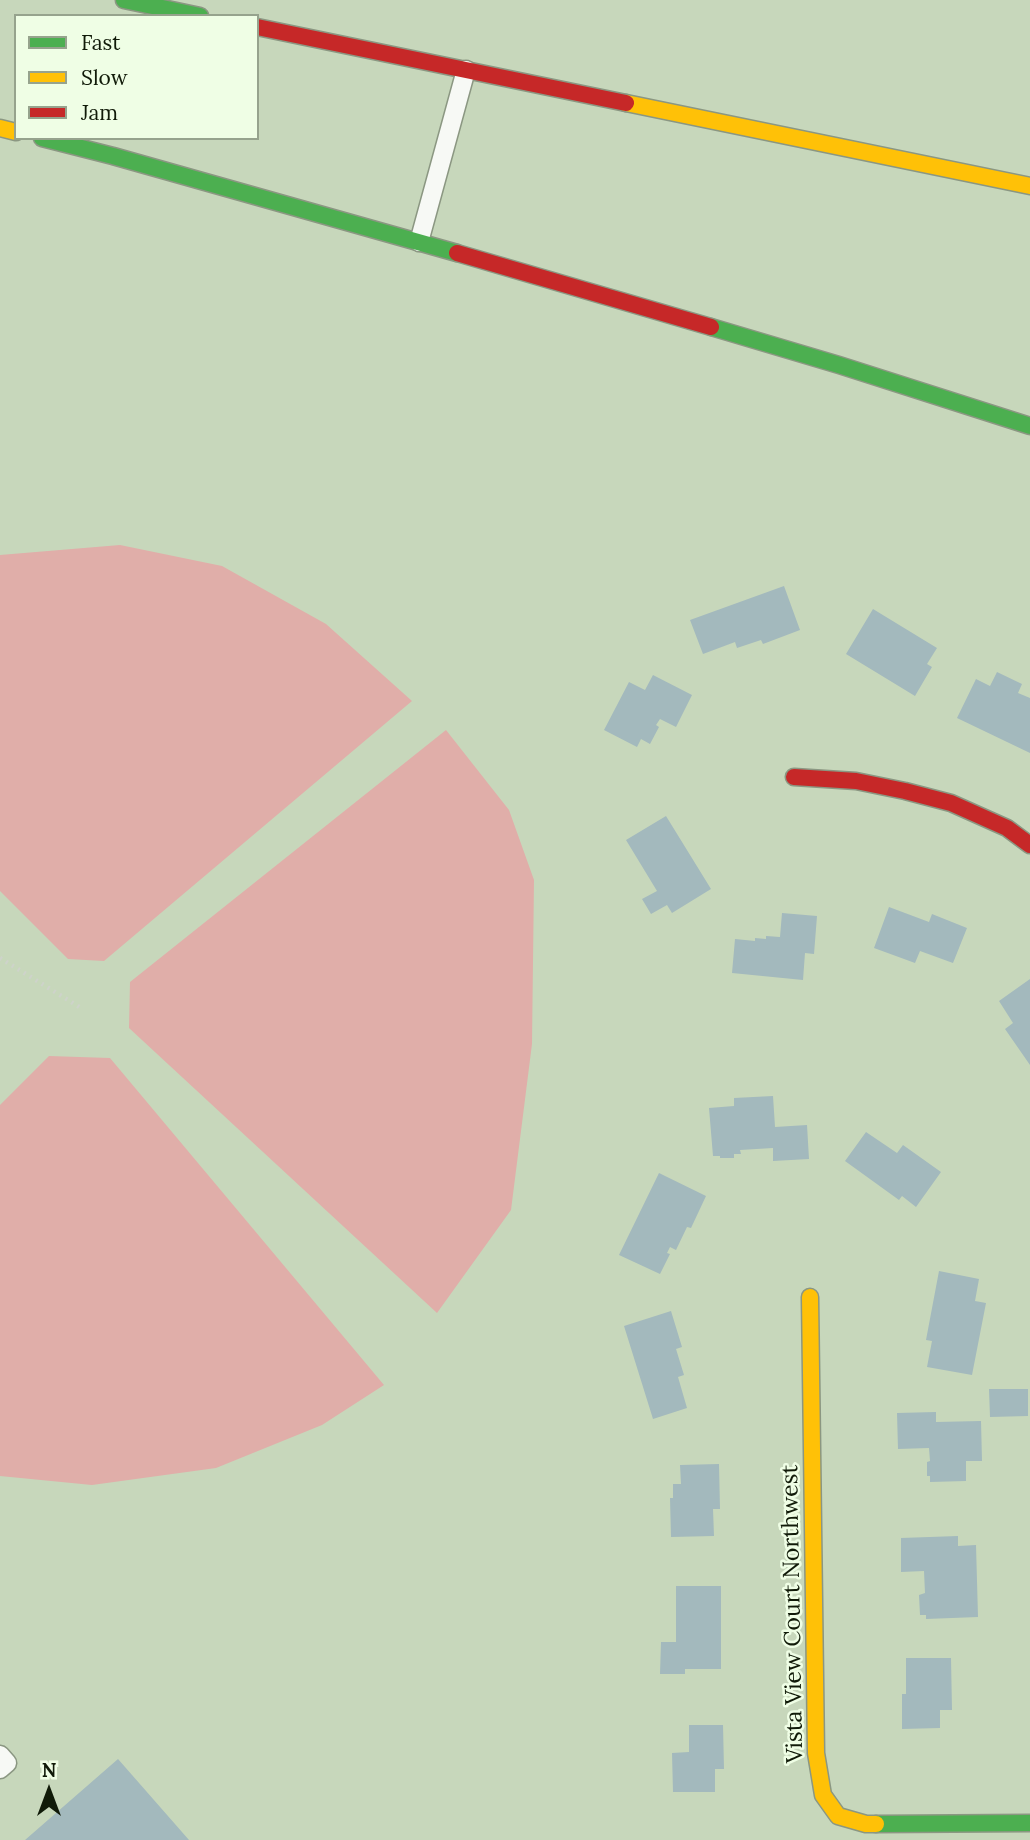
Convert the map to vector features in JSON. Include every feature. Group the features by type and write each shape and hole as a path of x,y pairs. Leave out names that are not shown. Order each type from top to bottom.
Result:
{"main road":[{"path":"124,0 190,14"},
{"path":"259,27 1030,186"},
{"path":"50,140 419,242 825,361 1030,426"},
{"path":"794,777 856,781 905,790 951,803 1007,828 1030,845"},
{"name":"Vista View Court Northwest","path":"810,1297 816,1752 823,1795 838,1816 866,1824 1030,1824"}],"lane":[{"path":"419,242 466,70"},
{"path":"0,1755 6,1763 0,1769"}],"path":[{"path":"0,958 81,1008"}],"shaded area":[{"path":"120,545 222,566 326,624 412,701 104,961 68,959 0,891 0,555"},
{"path":"446,730 509,810 534,880 532,1044 511,1210 437,1313 129,1028 130,982"},
{"path":"49,1056 110,1058 384,1385 322,1425 216,1468 92,1485 0,1476 0,1105"}],"building":[{"path":"784,586 800,630 763,644 761,640 737,648 735,642 703,654 690,620"},
{"path":"873,609 937,648 927,664 932,667 915,696 846,654"},
{"path":"997,672 1022,684 1018,693 1030,698 1030,753 957,718 976,679 990,686"},
{"path":"653,675 692,695 676,727 660,719 650,744 641,739 637,747 604,730 629,682 645,690"},
{"path":"666,816 711,889 672,913 667,905 651,914 642,899 657,891 626,840"},
{"path":"889,907 929,922 932,914 967,928 953,963 920,951 915,963 874,948"},
{"path":"782,913 817,916 814,954 805,953 803,980 732,973 735,939 755,941 755,938 766,939 766,936 780,937"},
{"path":"1030,979 1030,1065 1005,1029 1013,1023 999,1001"},
{"path":"773,1096 775,1127 807,1125 809,1159 773,1161 773,1148 740,1150 741,1154 734,1154 734,1158 713,1156 709,1108 734,1106 734,1098"},
{"path":"866,1132 897,1153 903,1145 941,1172 916,1207 902,1196 899,1200 845,1161"},
{"path":"659,1173 706,1196 691,1228 687,1227 676,1250 670,1247 667,1253 670,1254 660,1274 619,1255"},
{"path":"939,1271 979,1279 975,1301 986,1303 972,1375 927,1367 932,1341 926,1340"},
{"path":"671,1311 682,1347 676,1349 684,1375 678,1377 687,1408 653,1419 624,1326"},
{"path":"989,1389 1028,1389 1028,1416 990,1417"},
{"path":"936,1412 936,1422 981,1421 982,1461 966,1461 966,1481 930,1482 930,1476 927,1476 929,1448 898,1449 897,1413"},
{"path":"719,1464 720,1509 713,1509 714,1536 671,1537 670,1498 673,1498 673,1484 681,1484 680,1465"},
{"path":"958,1536 958,1546 976,1545 978,1617 926,1619 926,1615 920,1615 919,1595 925,1593 924,1571 901,1572 901,1538"},
{"path":"676,1586 721,1586 721,1669 685,1669 685,1674 660,1674 661,1642 676,1642"},
{"path":"906,1658 951,1658 952,1710 940,1710 940,1728 902,1729"},
{"path":"689,1725 723,1725 724,1769 715,1769 715,1792 673,1792 672,1753 689,1752"},
{"path":"118,1759 189,1840 25,1840"}],"traffic: fast":[{"path":"124,0 190,14"},
{"path":"50,140 457,253"},
{"path":"711,327 1030,426"},
{"path":"876,1824 1030,1823"}],"traffic: slow":[{"path":"626,103 1030,186"},
{"path":"0,128 14,132"},
{"path":"810,1297 816,1753 823,1795 838,1816 876,1824"}],"traffic: jam":[{"path":"259,27 626,103"},
{"path":"457,253 711,327"},
{"path":"794,777 856,781 951,803 1007,828 1030,845"}]}
